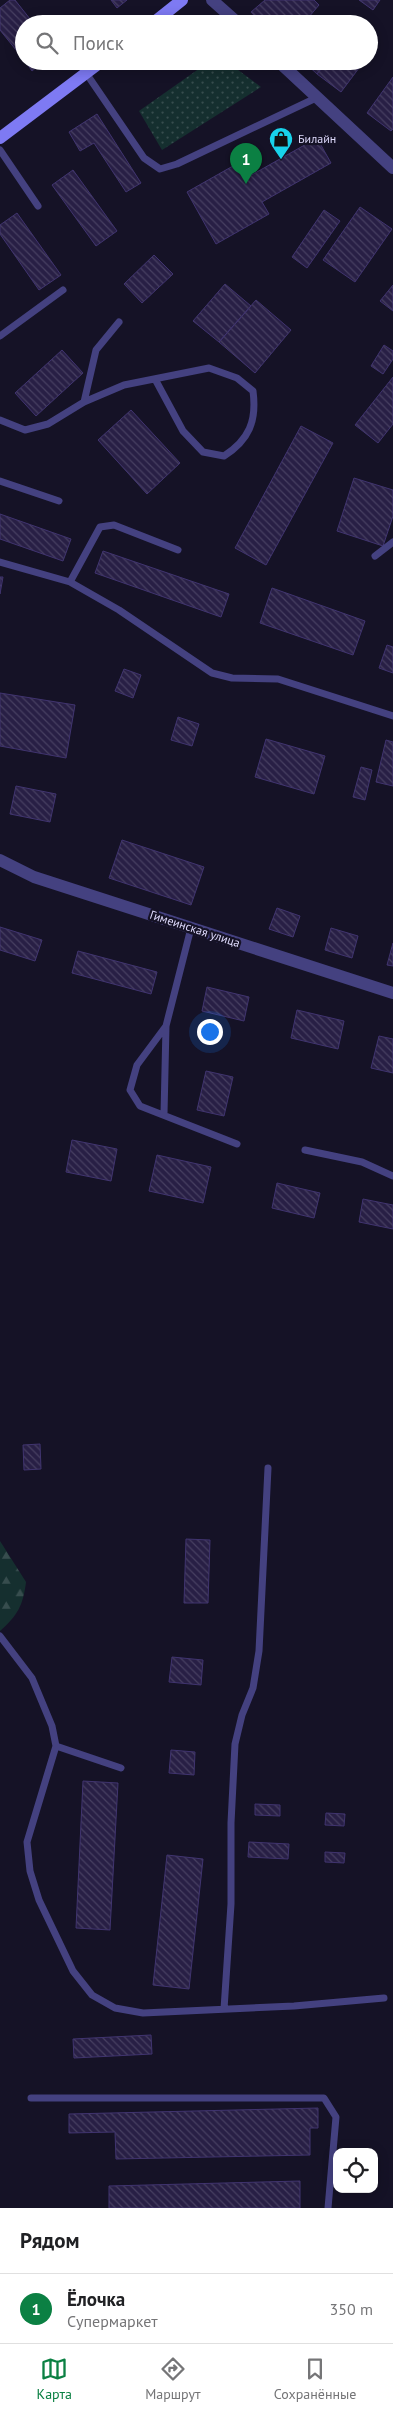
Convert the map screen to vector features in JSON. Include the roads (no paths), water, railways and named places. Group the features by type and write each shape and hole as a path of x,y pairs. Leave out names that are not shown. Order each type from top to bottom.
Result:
{"main road":[{"path":"163,15 182,0"},
{"path":"0,138 90,70"}],"street":[{"path":"212,0 228,15"},
{"path":"287,70 393,168"},
{"name":"Гимеинская улица","path":"0,860 34,877 393,993"}],"lane":[{"path":"86,73 144,158 160,169 177,164 316,98"},
{"path":"0,150 38,206"},
{"path":"0,336 63,290"},
{"path":"84,402 96,350 119,322"},
{"path":"0,420 25,430 48,424 84,402 124,386 155,379 208,368 237,378 253,391 255,410 250,429 238,447 224,456 203,452 183,430 155,379"},
{"path":"0,481 59,501"},
{"path":"70,582 100,527 114,525 178,550"},
{"path":"375,556 393,542"},
{"path":"0,562 70,582 111,606 212,673 232,678 278,679 393,716"},
{"path":"164,1114 166,1026 191,928"},
{"path":"166,1026 137,1065 130,1090 140,1106 237,1144"},
{"path":"305,1150 362,1162 393,1176"},
{"path":"224,2009 231,1904 231,1823 235,1744 242,1715 253,1688 258,1651 268,1468"},
{"path":"0,1636 32,1678 52,1726 56,1746 27,1842 30,1871 39,1900 73,1971 92,1996 115,2008 142,2013 384,1998"},
{"path":"56,1746 121,1768"},
{"path":"31,2098 324,2098 336,2117 328,2208"}],"place":[{"name":"Билайн","path":"281,160"},
{"name":"Ёлочка","path":"246,184"}]}
